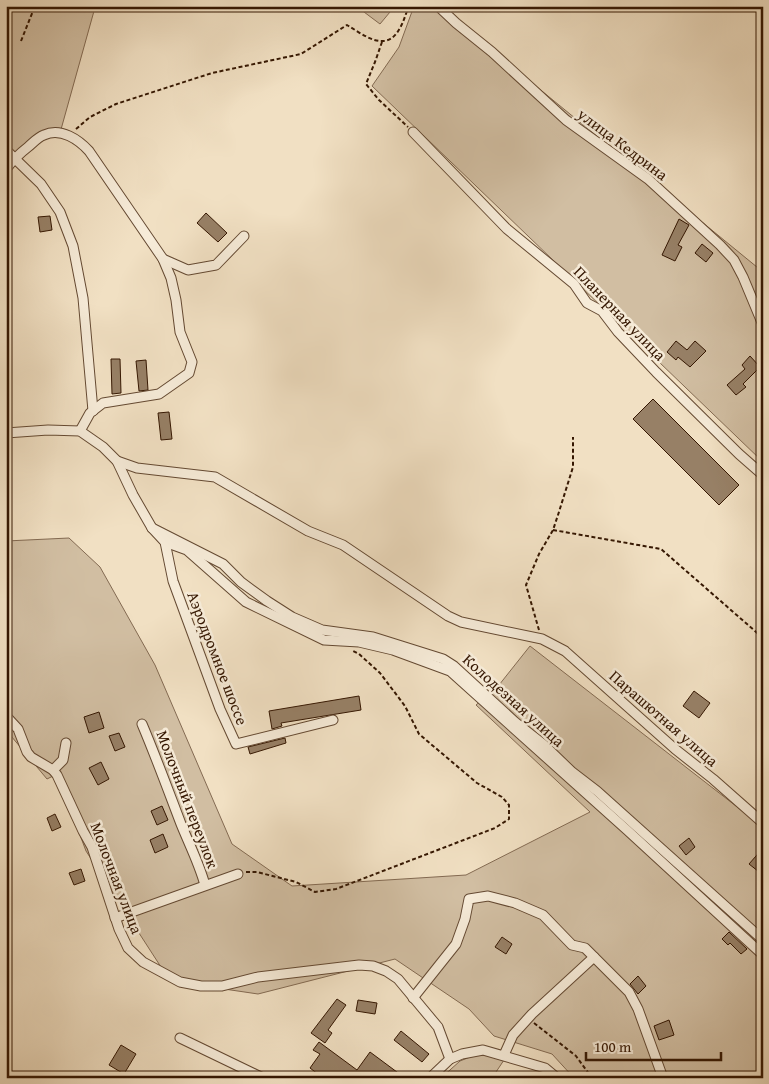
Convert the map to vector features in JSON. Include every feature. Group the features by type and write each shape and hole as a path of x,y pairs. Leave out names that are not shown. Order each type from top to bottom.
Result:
{"street":[{"name":"улица Кедрина","path":"438,6 492,52 566,120 648,179 720,245 734,260 763,325"},
{"name":"Планерная улица","path":"413,132 507,229 574,284 587,303 602,311 618,332 656,372 739,454 763,474"},
{"path":"6,169 14,158 45,134 70,135 89,151 163,259 171,278 180,332 192,362 189,373 159,394 103,403 93,411 80,431 48,430 6,433"},
{"path":"6,150 42,184 60,212 73,246 83,298 93,411"},
{"path":"163,259 188,270 216,265 244,236"},
{"name":"Аэродромное шоссе","path":"80,431 103,447 117,461 132,495 152,528 165,542 188,550 246,602 324,640"},
{"name":"Парашютная улица","path":"117,461 137,468 216,477 308,531 343,545 448,616 461,622 542,640 565,651 763,824"},
{"name":"Колодезная улица","path":"152,528 222,564 241,582 267,601 292,616 322,630 373,637 443,659 454,666 763,940"},
{"name":"Аэродромное шоссе","path":"165,542 173,581 220,709 236,744 333,720"},
{"name":"Колодезная улица","path":"324,640 359,642 393,650 450,671 763,955"},
{"path":"6,716 18,730 31,757 53,770 62,760 66,743"},
{"name":"Молочный переулок","path":"142,724 199,864 205,885"},
{"name":"Молочная улица","path":"53,770 60,780 82,831 92,848 115,918 128,948 143,962 180,982 201,986 222,986 258,977 359,965 373,966 386,971 398,979 438,1027 450,1059"},
{"name":"Молочный переулок","path":"115,918 238,874"},
{"path":"413,998 456,944 466,919 469,899 488,896 515,903 543,916 572,945 585,948 629,992 641,1017 663,1078"},
{"path":"504,1054 513,1035 527,1019 594,957"},
{"path":"180,1038 263,1078"},
{"path":"430,1078 450,1059 462,1054 483,1050 504,1054 545,1068 557,1078"}],"path":[{"path":"21,41 34,6"},
{"path":"70,135 90,117 116,104 212,73 301,54 347,25 374,41 382,42 388,40 399,30 409,6"},
{"path":"382,42 376,62 366,84 379,100 413,132"},
{"path":"542,640 526,585 539,554 553,530 573,468 573,437"},
{"path":"553,530 661,549 763,638"},
{"path":"238,874 258,872 296,882 315,892 336,889 495,828 509,819 509,805 502,797 476,783 419,734 405,706 380,673 359,654 350,650"},
{"path":"527,1019 576,1056 592,1078"}],"shaded area":[{"path":"6,6 97,6 60,133 45,134 13,158 6,150"},
{"path":"356,6 395,6 380,24"},
{"path":"414,6 438,6 763,272 763,462 372,86 399,47"},
{"path":"69,538 100,567 155,665 232,844 292,886 466,875 590,812 476,705 499,685 530,646 763,827 763,1078 574,1078 552,1054 494,1036 469,1009 395,959 258,994 170,981 86,851 57,774 47,779 6,730 6,541"},
{"path":"475,1055 494,1056 504,1060 492,1078 441,1078 460,1061"}],"building":[{"path":"206,213 227,233 218,242 197,223"},
{"path":"50,216 52,230 40,232 38,217"},
{"path":"679,219 689,225 678,245 682,247 675,261 662,255"},
{"path":"702,244 713,253 706,262 695,253"},
{"path":"676,341 687,350 695,341 706,351 690,367 678,357 676,360 667,352"},
{"path":"750,356 760,367 743,384 746,387 736,395 727,385 745,369 742,365"},
{"path":"111,359 120,359 121,393 112,394"},
{"path":"146,360 148,390 139,391 136,361"},
{"path":"653,399 739,485 719,505 633,419"},
{"path":"169,412 172,439 161,440 158,413"},
{"path":"694,691 710,703 699,718 683,706"},
{"path":"359,696 361,710 281,723 282,726 272,729 269,711"},
{"path":"99,712 104,728 89,733 84,717"},
{"path":"119,733 125,747 115,751 109,736"},
{"path":"285,738 286,743 250,754 248,747"},
{"path":"101,762 109,779 98,785 89,768"},
{"path":"162,806 168,820 157,825 151,811"},
{"path":"55,814 61,827 52,831 47,818"},
{"path":"163,834 168,847 155,853 150,840"},
{"path":"689,838 695,847 686,855 679,846"},
{"path":"763,848 763,875 749,864"},
{"path":"81,869 85,881 74,885 69,873"},
{"path":"729,932 747,949 741,954 730,943 728,945 722,939"},
{"path":"502,937 512,944 506,954 495,947"},
{"path":"638,976 646,986 638,994 630,984"},
{"path":"337,999 346,1005 328,1030 332,1033 325,1043 311,1033"},
{"path":"358,1000 377,1003 375,1014 356,1011"},
{"path":"669,1020 674,1035 659,1040 654,1026"},
{"path":"401,1031 429,1054 422,1062 394,1040"},
{"path":"319,1042 357,1070 370,1052 405,1078 323,1078 310,1068 320,1054 313,1050"},
{"path":"121,1045 136,1054 124,1074 109,1065"}]}
